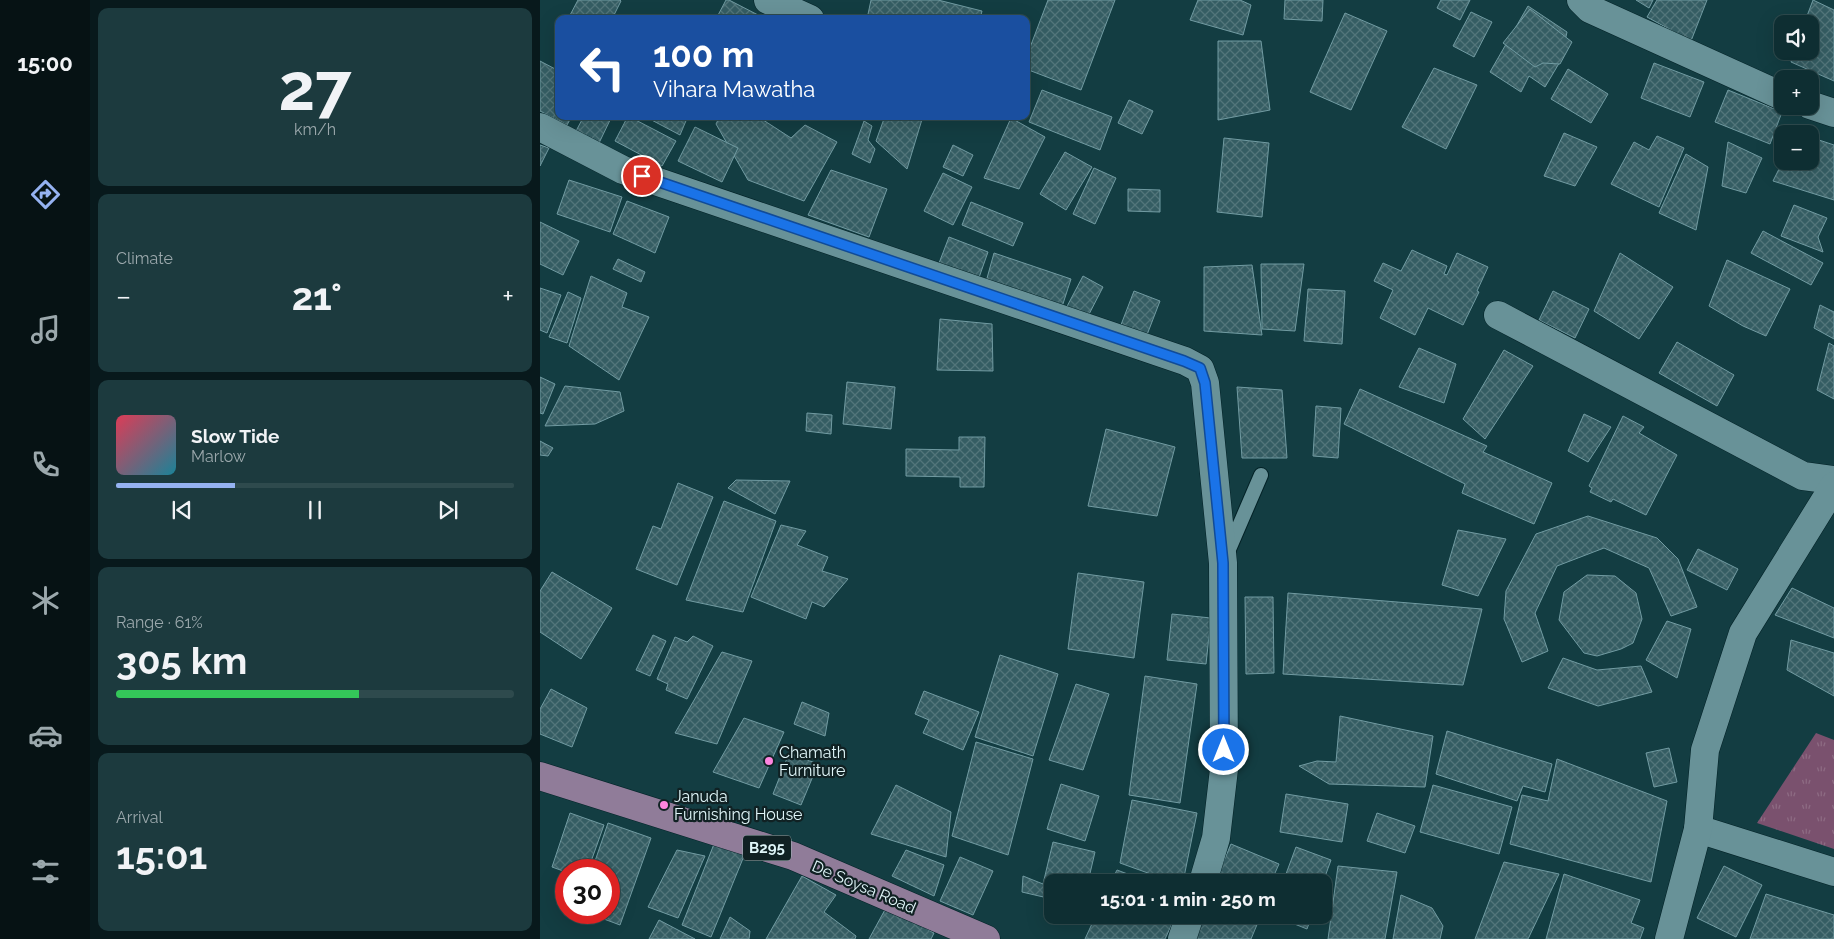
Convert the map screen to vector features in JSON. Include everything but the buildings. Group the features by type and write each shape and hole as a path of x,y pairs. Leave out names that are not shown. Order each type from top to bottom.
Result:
{"main road":[{"name":"De Soysa Road","path":"540,776 793,856 986,939"}],"street":[{"path":"768,0 801,15"},
{"path":"1581,0 1590,9 1774,92"},
{"path":"1819,108 1834,113"},
{"path":"540,127 623,170 1200,368 1205,383 1223,563 1224,769 1216,838 1205,874"},
{"path":"1498,315 1804,476 1834,480"},
{"path":"1669,939 1698,829 1705,750 1743,633 1834,486"},
{"path":"1698,829 1834,872"},
{"path":"1182,939 1187,924"}],"lane":[{"path":"1223,563 1261,475"}],"green space":[{"path":"1816,733 1834,740 1834,849 1757,823"}],"place":[{"name":"Chamath Furniture","path":"769,761"},
{"name":"Januda Furnishing House","path":"664,805"}],"route":[{"path":"642,176 1200,368 1205,383 1223,563 1224,750"}]}
